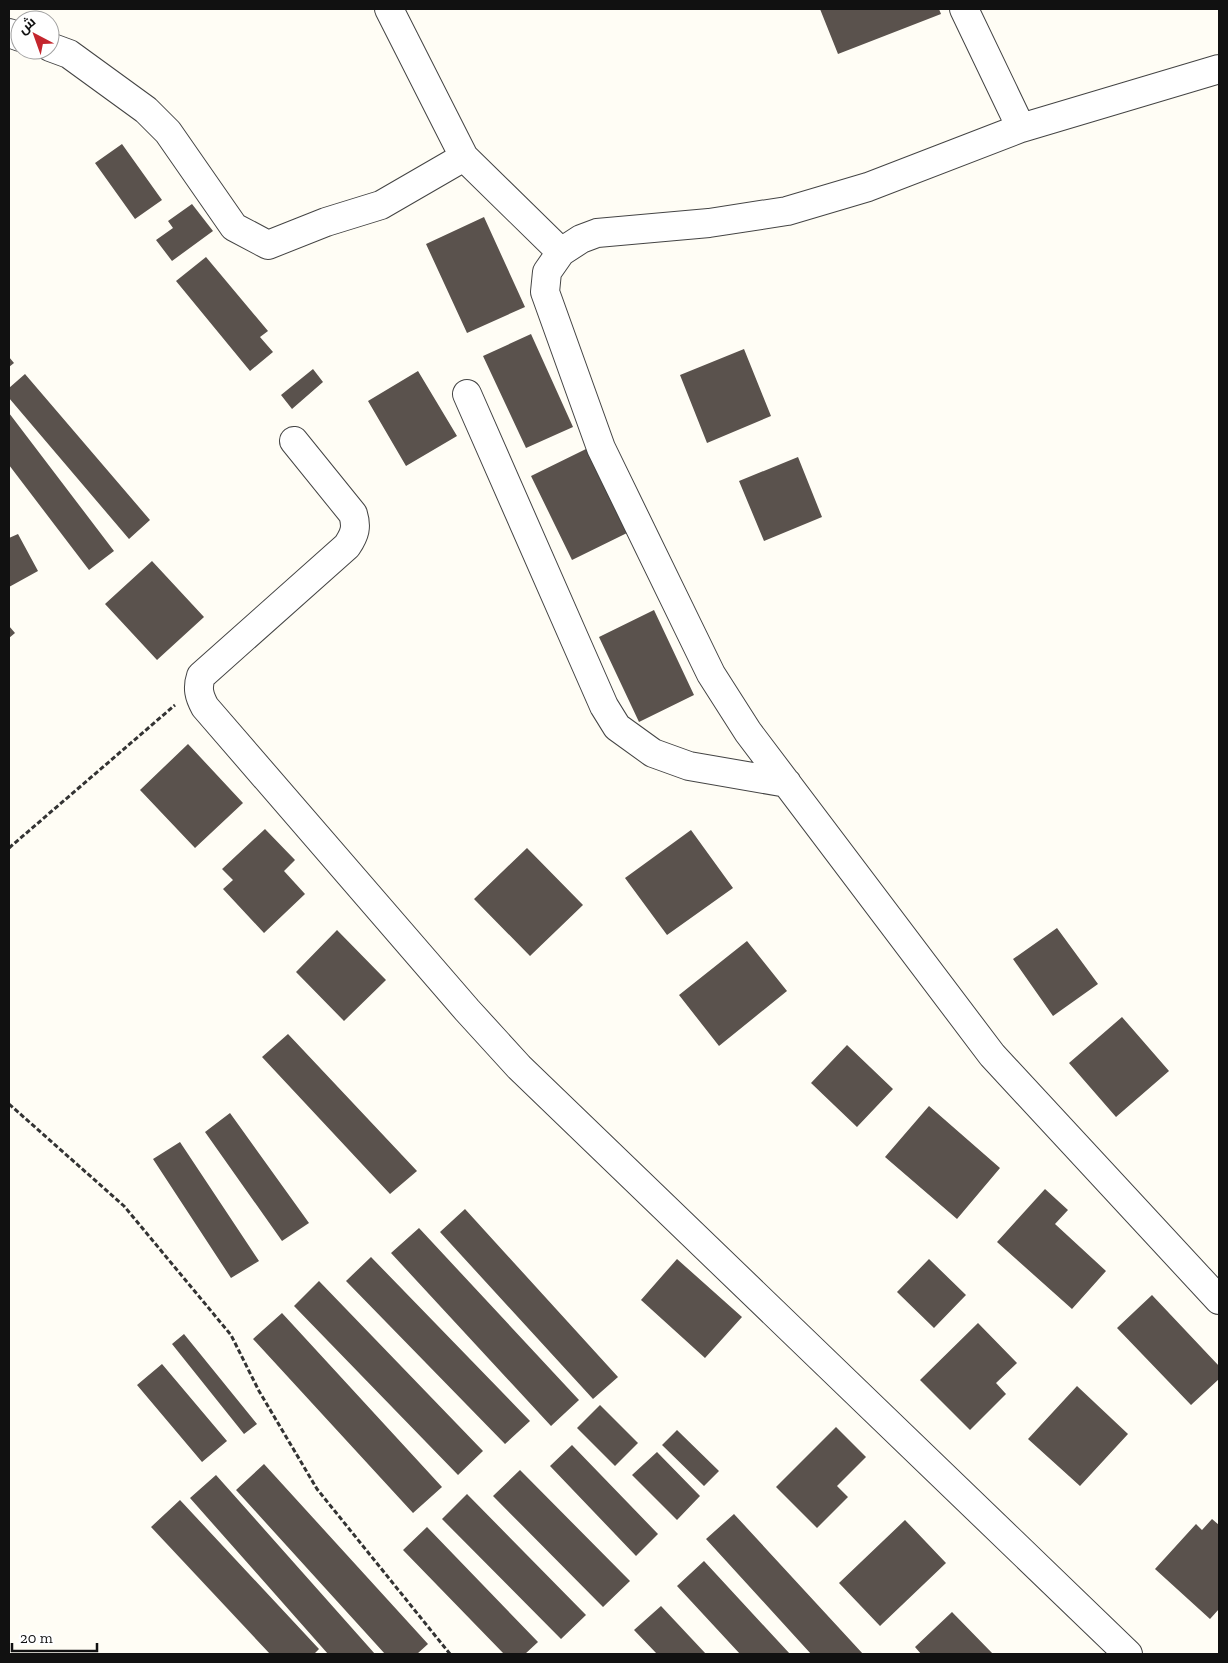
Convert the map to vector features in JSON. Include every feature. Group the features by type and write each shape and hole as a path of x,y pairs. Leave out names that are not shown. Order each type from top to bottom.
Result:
{"street":[{"path":"389,9 464,157 561,252"},
{"path":"964,9 1021,128"},
{"path":"60,51 69,54 146,110 168,132 234,227 268,245 326,222 381,205 464,157"},
{"path":"1219,68 1021,128 868,187 787,211 709,223 597,234 581,239 561,252 547,272 545,292 602,448 712,674 748,732 992,1055 1219,1300"},
{"path":"467,394 604,706 617,727 663,758 689,766 786,783"},
{"path":"294,441 354,514 357,525 354,536 347,546 211,665 201,676 198,685 200,697 205,707 467,1010 519,1067 1128,1654"}],"path":[{"path":"9,848 198,685"},
{"path":"9,1104 124,1206 231,1335 259,1391 317,1489 450,1654"}],"building":[{"path":"820,9 939,9 941,14 838,54"},
{"path":"122,144 162,200 135,219 95,163"},
{"path":"192,204 213,231 172,261 156,240 173,228 168,221"},
{"path":"484,217 525,307 467,333 426,244"},
{"path":"206,257 268,331 260,337 273,352 250,371 176,281"},
{"path":"531,334 573,427 526,448 483,356"},
{"path":"744,349 771,416 707,443 680,375"},
{"path":"9,357 14,363 9,367"},
{"path":"313,369 323,382 292,409 281,395"},
{"path":"418,371 457,436 406,466 368,401"},
{"path":"25,374 150,520 129,539 9,398 9,388"},
{"path":"9,413 114,551 89,570 9,465"},
{"path":"586,449 627,533 572,560 531,476"},
{"path":"798,457 822,517 764,541 739,481"},
{"path":"18,534 38,571 9,587 9,538"},
{"path":"152,561 204,617 157,660 105,604"},
{"path":"654,610 694,695 639,722 599,637"},
{"path":"9,626 15,633 9,638"},
{"path":"188,744 243,803 195,848 140,790"},
{"path":"265,829 295,860 284,871 305,894 264,933 223,889 233,880 222,869"},
{"path":"691,830 733,888 667,935 625,878"},
{"path":"527,848 583,905 530,956 474,899"},
{"path":"1057,928 1098,984 1053,1016 1013,959"},
{"path":"337,930 386,980 344,1021 296,972"},
{"path":"747,941 787,991 719,1046 679,995"},
{"path":"1122,1017 1169,1071 1116,1117 1069,1063"},
{"path":"288,1034 417,1171 390,1194 262,1057"},
{"path":"847,1045 893,1089 857,1127 811,1083"},
{"path":"929,1106 1000,1168 957,1219 885,1157"},
{"path":"230,1113 309,1223 282,1241 205,1132"},
{"path":"180,1142 259,1261 231,1278 153,1159"},
{"path":"1045,1189 1068,1210 1055,1224 1106,1271 1072,1309 997,1242"},
{"path":"465,1209 618,1377 593,1399 440,1232"},
{"path":"419,1228 579,1400 551,1426 391,1253"},
{"path":"371,1257 530,1421 505,1444 346,1281"},
{"path":"677,1259 742,1317 705,1358 641,1300"},
{"path":"929,1259 966,1295 934,1328 897,1292"},
{"path":"319,1281 483,1451 458,1475 294,1306"},
{"path":"1152,1295 1219,1366 1219,1379 1191,1405 1117,1328"},
{"path":"282,1313 442,1487 413,1513 253,1339"},
{"path":"978,1323 1017,1363 996,1383 1006,1394 970,1430 920,1380"},
{"path":"184,1334 257,1424 244,1434 172,1344"},
{"path":"162,1364 227,1441 202,1462 137,1385"},
{"path":"1077,1386 1128,1434 1080,1486 1028,1439"},
{"path":"600,1405 638,1443 615,1466 577,1428"},
{"path":"836,1427 866,1457 837,1486 848,1497 817,1528 776,1487"},
{"path":"677,1430 719,1471 704,1486 662,1445"},
{"path":"572,1445 658,1534 636,1556 550,1466"},
{"path":"657,1452 700,1496 677,1520 632,1475"},
{"path":"264,1464 428,1644 417,1654 385,1654 236,1490"},
{"path":"520,1470 630,1581 603,1607 493,1496"},
{"path":"216,1475 375,1654 328,1654 190,1498"},
{"path":"467,1494 586,1615 561,1639 442,1519"},
{"path":"180,1500 319,1649 314,1654 270,1654 151,1527"},
{"path":"734,1514 863,1654 811,1654 706,1539"},
{"path":"1212,1519 1219,1525 1219,1609 1210,1619 1155,1569 1196,1524 1202,1530"},
{"path":"905,1520 946,1563 880,1626 839,1583"},
{"path":"427,1527 538,1642 525,1654 504,1654 403,1550"},
{"path":"704,1561 790,1654 740,1654 677,1586"},
{"path":"661,1606 706,1654 657,1654 634,1630"},
{"path":"952,1612 993,1654 921,1654 915,1647"}]}
